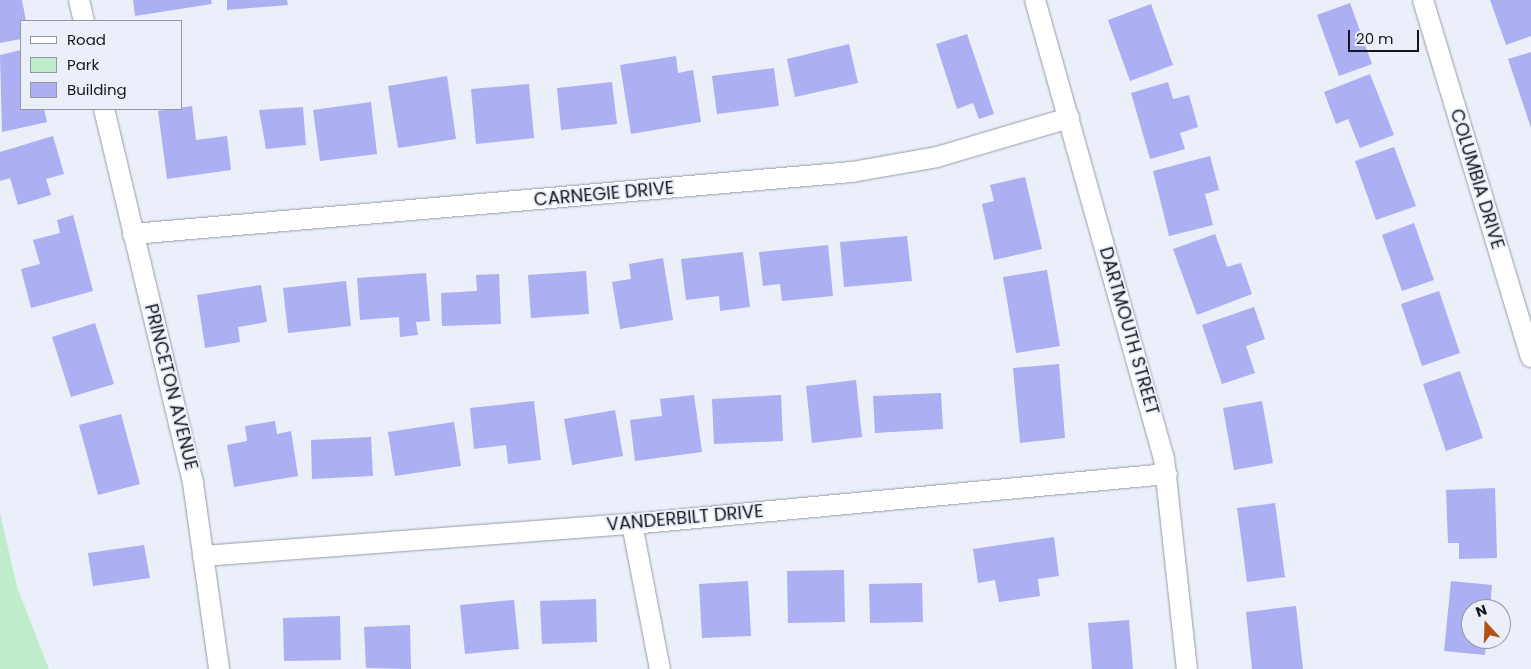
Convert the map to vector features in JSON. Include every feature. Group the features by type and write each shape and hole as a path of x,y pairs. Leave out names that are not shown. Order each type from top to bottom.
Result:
{"street":[{"path":"79,0 84,20"},
{"name":"DARTMOUTH STREET","path":"1035,0 1167,474 1186,669"},
{"name":"COLUMBIA DRIVE","path":"1423,0 1531,357"},
{"name":"PRINCETON AVENUE","path":"104,110 191,471 219,669"},
{"name":"CARNEGIE DRIVE","path":"133,234 852,172 936,157 1069,118"},
{"name":"VANDERBILT DRIVE","path":"203,556 632,524 1167,474"},
{"path":"632,524 660,669"}],"green space":[{"path":"0,513 17,587 49,669 0,669"}],"building":[{"path":"0,0 22,0 26,20 20,20 20,39 0,43"},
{"path":"133,0 211,0 212,4 135,16"},
{"path":"227,0 287,0 288,5 227,10"},
{"path":"1490,0 1531,0 1531,36 1506,45"},
{"path":"1350,3 1372,64 1339,76 1317,15"},
{"path":"1151,4 1173,65 1130,81 1108,20"},
{"path":"967,34 994,114 979,119 973,103 957,109 936,44"},
{"path":"849,44 858,83 795,97 787,59"},
{"path":"20,50 20,110 44,110 47,122 2,132 0,55"},
{"path":"1531,52 1531,128 1508,59"},
{"path":"676,56 678,73 693,70 701,122 631,134 620,65"},
{"path":"774,68 779,106 717,114 712,76"},
{"path":"1370,74 1394,135 1360,148 1348,119 1336,124 1324,92"},
{"path":"447,76 456,139 398,148 388,86"},
{"path":"612,82 617,124 561,130 557,88"},
{"path":"1168,82 1173,99 1189,95 1198,127 1180,133 1185,149 1150,159 1131,93"},
{"path":"529,84 534,138 476,144 471,89"},
{"path":"371,102 377,154 320,161 313,110"},
{"path":"192,106 196,140 227,136 231,170 167,179 158,111 182,110 182,107"},
{"path":"303,107 306,145 266,149 259,110"},
{"path":"53,136 64,174 46,179 51,195 18,205 10,178 0,181 0,152"},
{"path":"1394,147 1416,206 1376,220 1355,161"},
{"path":"1210,156 1219,190 1205,194 1213,225 1169,236 1153,171"},
{"path":"1025,177 1042,249 994,260 982,204 994,201 990,185"},
{"path":"73,215 93,291 31,308 21,269 40,264 33,240 60,233 57,220"},
{"path":"1414,223 1434,280 1402,291 1382,235"},
{"path":"1215,234 1227,267 1241,263 1252,294 1197,315 1173,249"},
{"path":"907,236 912,281 844,287 840,242"},
{"path":"828,245 833,296 782,301 780,284 763,286 759,252"},
{"path":"743,252 750,307 720,311 719,296 686,300 681,259"},
{"path":"663,258 673,320 620,329 612,282 631,279 629,264"},
{"path":"1047,270 1060,346 1016,353 1003,277"},
{"path":"586,271 589,314 531,318 528,275"},
{"path":"426,273 430,321 416,322 418,335 400,337 399,317 360,320 357,278"},
{"path":"499,274 501,324 442,326 441,293 477,291 476,275"},
{"path":"346,281 351,326 288,333 283,288"},
{"path":"261,285 267,322 238,327 240,342 205,348 197,295"},
{"path":"1439,291 1460,353 1422,366 1401,304"},
{"path":"1254,307 1265,339 1246,346 1255,373 1222,384 1202,325"},
{"path":"95,323 114,384 71,397 52,337"},
{"path":"1059,364 1065,438 1020,443 1013,368"},
{"path":"1460,371 1483,438 1446,451 1423,384"},
{"path":"856,380 862,437 812,443 806,386"},
{"path":"941,393 943,429 875,433 873,396"},
{"path":"694,395 702,452 635,461 630,420 662,416 660,399"},
{"path":"781,395 783,441 714,444 712,399"},
{"path":"534,401 541,460 508,464 506,445 474,449 470,408"},
{"path":"1262,401 1273,463 1234,470 1223,408"},
{"path":"615,410 623,456 572,465 564,419"},
{"path":"121,414 140,484 98,495 79,425"},
{"path":"275,421 277,434 291,431 298,476 234,487 227,445 247,441 245,426"},
{"path":"454,422 461,466 395,476 388,432"},
{"path":"371,437 373,476 312,479 311,440"},
{"path":"1495,488 1497,558 1459,559 1459,543 1448,543 1446,490"},
{"path":"1275,503 1285,577 1247,582 1237,508"},
{"path":"1054,537 1059,576 1038,579 1040,596 999,602 995,580 978,583 973,549"},
{"path":"144,545 150,578 93,586 88,553"},
{"path":"844,570 845,622 788,623 787,571"},
{"path":"748,581 751,636 702,638 699,584"},
{"path":"1451,581 1492,585 1491,599 1461,599 1461,649 1486,649 1485,655 1444,651"},
{"path":"922,583 923,622 870,623 869,584"},
{"path":"596,599 597,642 542,644 540,601"},
{"path":"514,600 519,649 465,654 460,605"},
{"path":"1296,606 1303,669 1252,669 1246,612"},
{"path":"340,616 341,660 284,661 283,618"},
{"path":"1129,620 1133,669 1092,669 1088,623"},
{"path":"410,625 411,669 366,668 364,627"}]}
